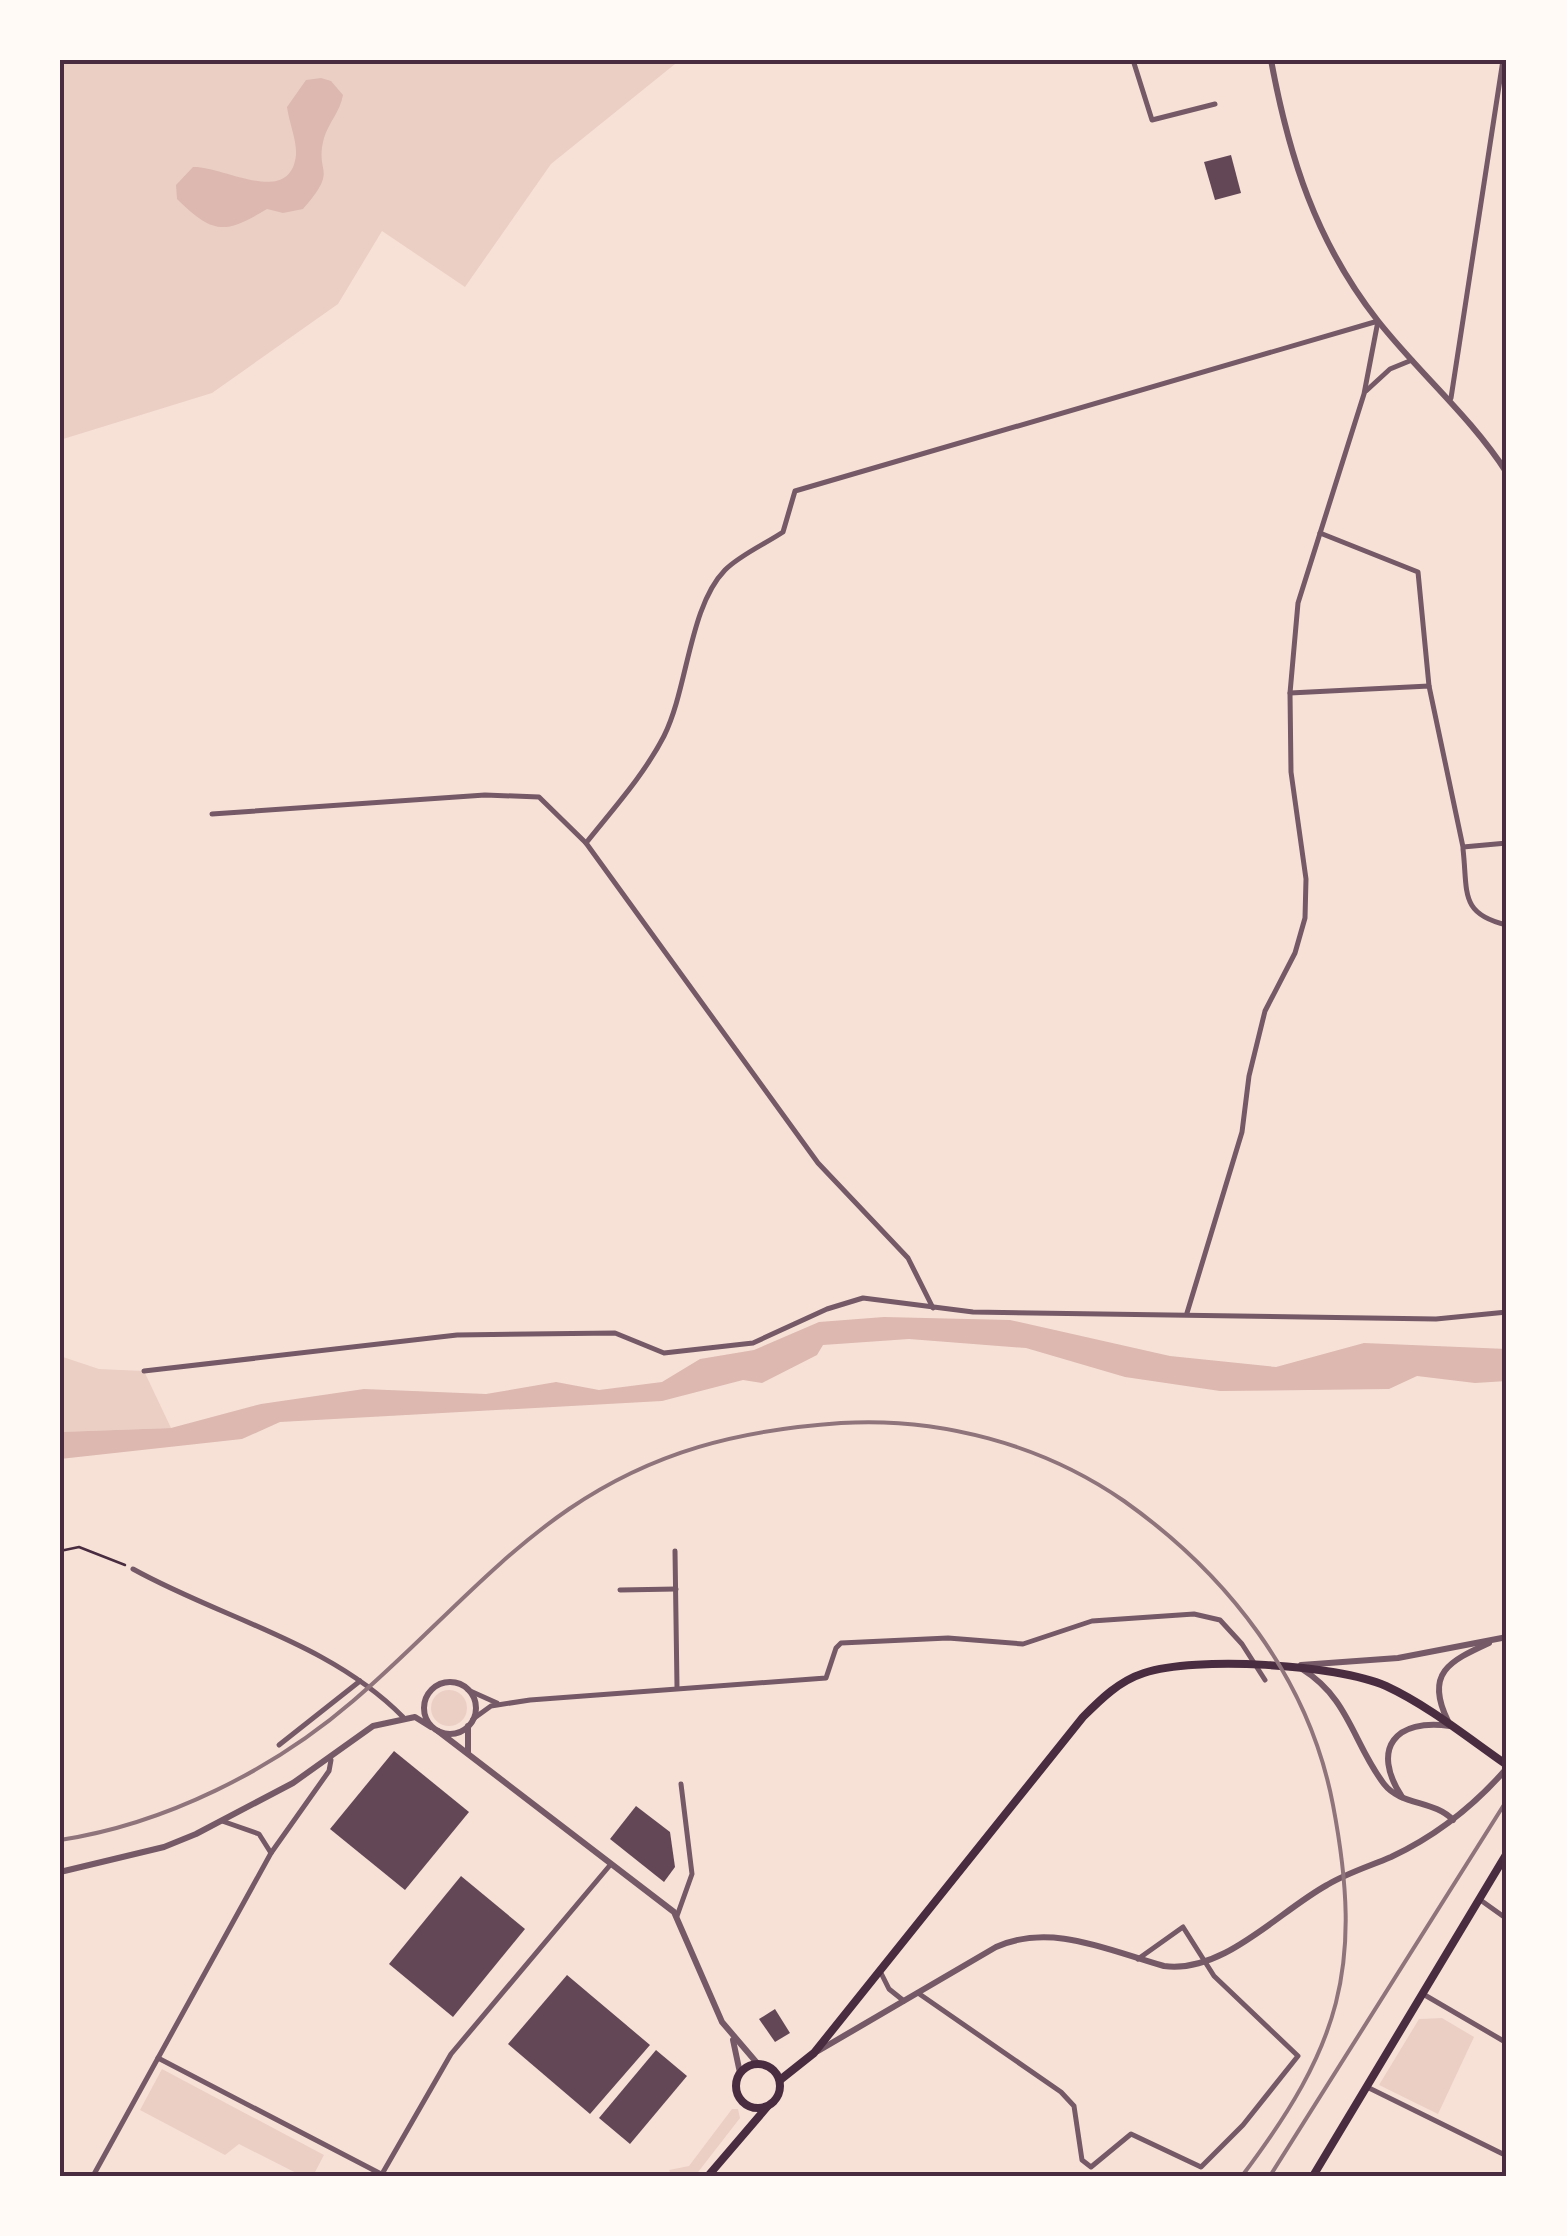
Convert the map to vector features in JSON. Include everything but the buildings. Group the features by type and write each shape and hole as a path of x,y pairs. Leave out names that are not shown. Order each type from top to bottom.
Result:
{"main road":[{"path":"780,2080 814,2052 1083,1717 1126,1681 1172,1668 1295,1665 1371,1680 1450,1726 1507,1767"},
{"path":"1313,2176 1507,1853"},
{"path":"708,2176 779,2095 780,2080 772,2068 757,2063 740,2073 736,2091 747,2105 747,2127"},
{"path":"747,2105 768,2106"}],"street":[{"path":"1133,60 1152,120 1215,104"},
{"path":"1271,60 1291,160 1340,268 1378,321 1451,398 1507,473"},
{"path":"1451,398 1503,60"},
{"path":"1188,1312 1242,1132 1249,1076 1264,1012 1295,954 1305,918 1306,879 1291,772 1290,694 1298,603 1364,394 1378,321"},
{"path":"586,843 637,779 664,736 682,689 708,592 727,568 783,532 794,491 1378,321"},
{"path":"1364,394 1390,369 1412,360"},
{"path":"1320,533 1418,572 1430,686 1463,848 1469,906 1480,919 1507,925"},
{"path":"1290,694 1430,686"},
{"path":"212,814 485,795 539,797 586,843 818,1163 908,1258 933,1308"},
{"path":"1463,848 1507,843"},
{"path":"144,1371 457,1335 614,1333 664,1353 752,1343 827,1309 863,1298 933,1308 1436,1319 1507,1312"},
{"path":"675,1551 677,1687"},
{"path":"133,1569 296,1642 360,1681 403,1717"},
{"path":"620,1590 676,1589"},
{"path":"428,1694 424,1708 435,1729 451,1734 500,1704 826,1678 836,1648 842,1643 948,1638 1023,1644 1092,1621 1194,1614 1220,1620 1242,1644 1265,1680"},
{"path":"1295,1665 1398,1658 1507,1637"},
{"path":"1403,1798 1388,1772 1387,1759 1397,1736 1419,1724 1450,1726 1437,1692 1442,1673 1458,1658 1497,1639"},
{"path":"1295,1665 1326,1684 1385,1785 1403,1798 1440,1810 1452,1820"},
{"path":"279,1746 360,1681"},
{"path":"403,1717 447,1682 500,1704"},
{"path":"468,1690 476,1707 469,1753"},
{"path":"60,1872 164,1847 222,1821 330,1760 373,1726 403,1717 420,1718 677,1916 715,2010 733,2039 757,2063"},
{"path":"93,2176 271,1853 330,1771 330,1760"},
{"path":"814,2052 996,1947 1028,1937 1060,1937 1181,1968 1206,1962 1325,1886 1392,1856 1452,1820 1507,1767"},
{"path":"677,1916 692,1874 682,1784"},
{"path":"222,1821 259,1834 271,1853"},
{"path":"158,2058 383,2175 451,2054 611,1864"},
{"path":"1478,1899 1507,1919"},
{"path":"918,1992 1061,2092 1074,2106 1082,2160 1091,2167 1131,2134 1201,2167 1255,2111 1298,2056 1255,2020 1206,1962 1183,1927 1138,1958"},
{"path":"880,1970 889,1989 904,2001"},
{"path":"1424,1994 1507,2043"},
{"path":"733,2039 740,2073"},
{"path":"1367,2088 1507,2156"}],"path":[{"path":"60,1551 79,1547 133,1569"}],"shaded area":[{"path":"60,60 680,60 551,164 465,287 382,231 338,304 212,393 60,440"},
{"path":"306,80 331,81 343,95 324,138 323,178 303,209 283,213 267,209 240,223 219,227 200,219 177,199 176,185 193,167 254,180 282,179 291,171 296,155 287,107"},
{"path":"884,1317 1010,1320 1170,1356 1276,1367 1364,1343 1507,1349 1507,1381 1475,1383 1417,1376 1389,1389 1220,1391 1125,1377 1026,1348 909,1339 823,1345 817,1355 762,1383 743,1380 662,1401 280,1422 242,1439 60,1459 60,1432 171,1428 261,1404 364,1389 486,1394 556,1382 599,1390 662,1382 700,1359 754,1350 819,1322"},
{"path":"60,1356 99,1369 144,1371 171,1428 60,1432"},
{"path":"449,1690 462,1695 467,1708 462,1721 449,1726 436,1721 431,1708 436,1695"},
{"path":"1442,2018 1474,2037 1438,2114 1379,2085 1419,2019"},
{"path":"162,2069 324,2155 313,2176 302,2176 239,2144 225,2155 140,2110"},
{"path":"732,2109 738,2109 740,2118 695,2176 672,2176 669,2170 689,2166"}],"railway":[{"path":"60,1840 178,1807 288,1750 353,1701 540,1530 633,1472 699,1447 804,1426 878,1422 989,1438 1092,1481 1124,1501 1197,1561 1258,1633 1283,1672 1305,1714 1321,1758 1333,1805 1346,1913 1344,1960 1336,2003 1302,2086 1242,2176"},
{"path":"1270,2176 1507,1800"}]}
